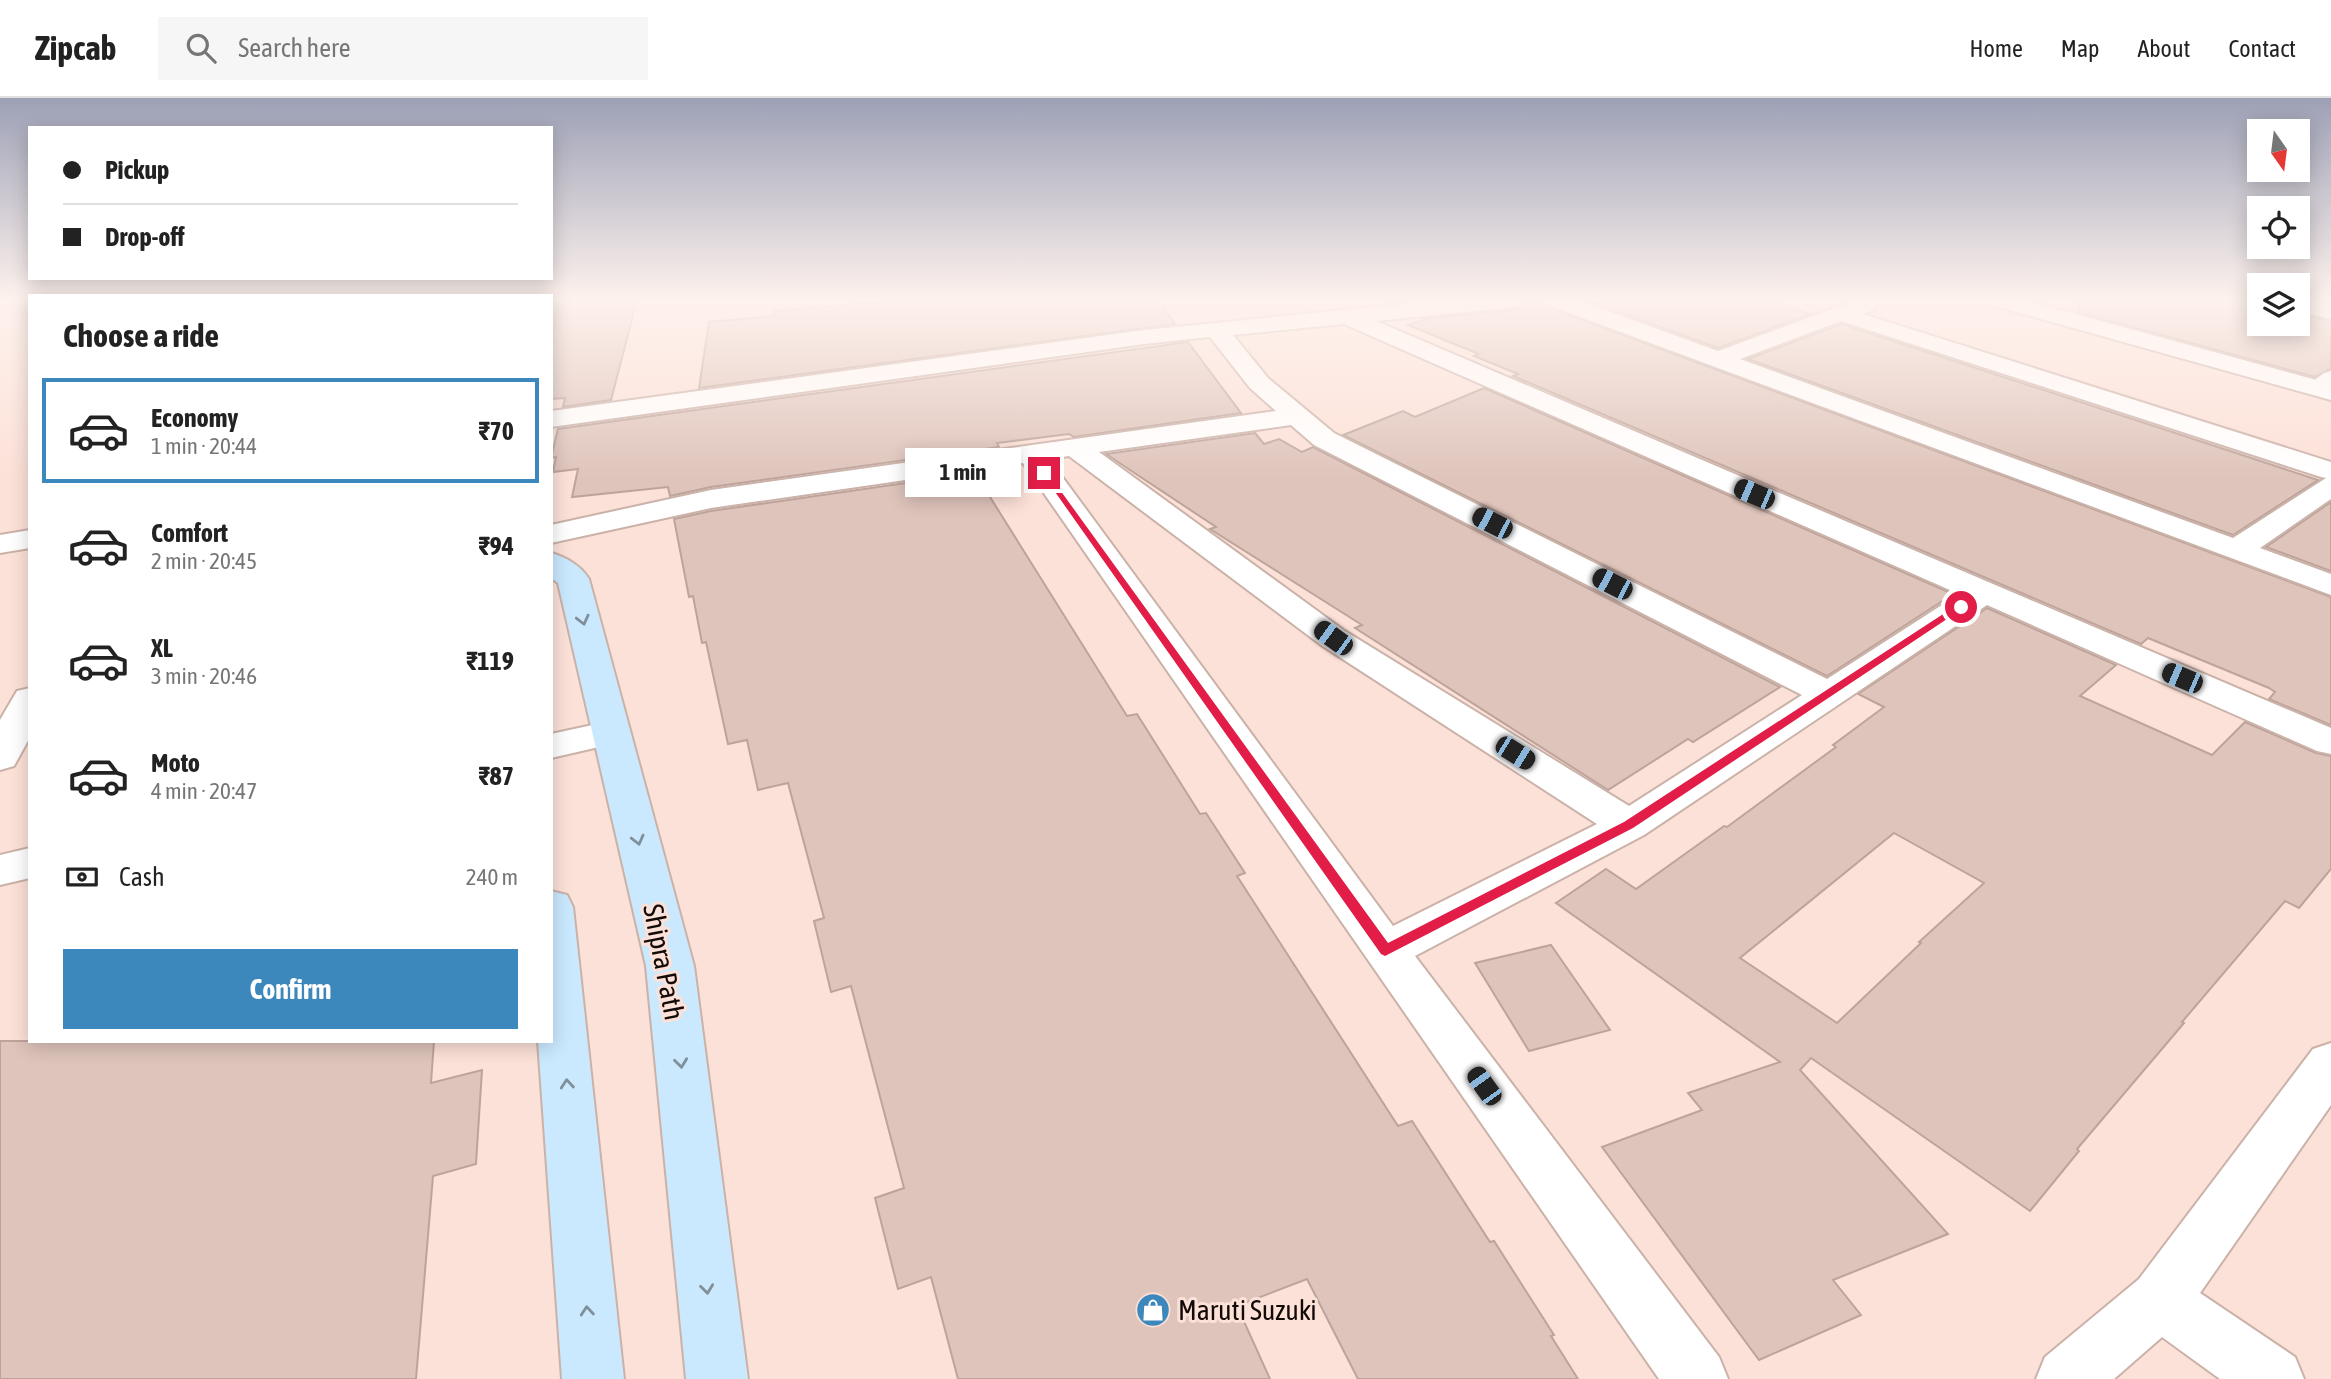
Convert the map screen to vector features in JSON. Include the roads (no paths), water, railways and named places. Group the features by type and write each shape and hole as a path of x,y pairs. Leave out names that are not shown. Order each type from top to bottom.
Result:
{"street":[{"path":"553,419 979,360"},
{"path":"1240,360 1259,383 1324,439 1827,694"},
{"path":"1432,360 2331,742"},
{"path":"1720,360 2331,584"},
{"path":"1984,360 2331,471"},
{"path":"2225,360 2325,386"},
{"path":"553,534 711,499 1296,416"},
{"path":"1074,447 1333,638 1629,825"},
{"path":"1030,453 1385,951 1697,1379"},
{"path":"2238,550 2331,486"},
{"path":"0,544 28,539"},
{"name":"Shipra Path","path":"553,565 572,579 670,966 717,1379"},
{"path":"1385,951 1629,825 1983,593"},
{"path":"0,757 19,704"},
{"path":"553,747 611,733"},
{"path":"0,870 28,863"},
{"path":"553,929 593,1379"},
{"path":"2067,1379 2160,1300 2331,1064"},
{"path":"2160,1300 2273,1379"}],"place":[{"name":"Maruti Suzuki","path":"1153,1310"}]}
